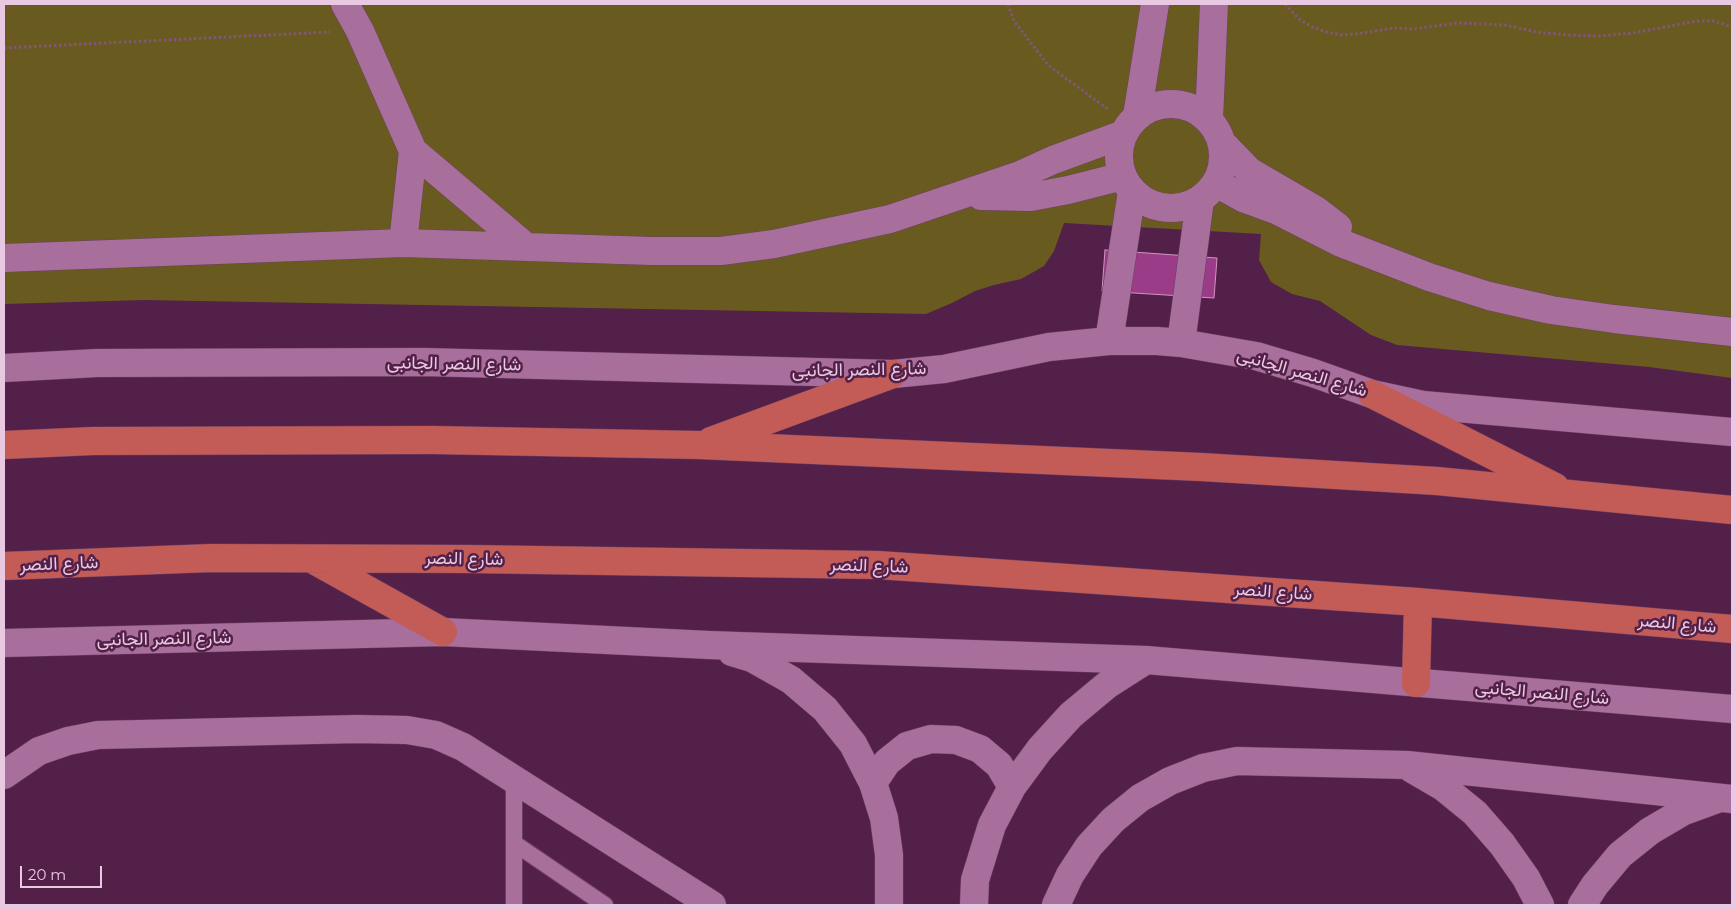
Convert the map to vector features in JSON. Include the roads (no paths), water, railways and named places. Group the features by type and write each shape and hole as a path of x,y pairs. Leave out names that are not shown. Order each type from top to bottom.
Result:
{"main road":[{"path":"699,445 893,374"},
{"path":"1372,394 1570,494"},
{"path":"4,445 93,441 433,440 699,445 1201,466 1437,481 1732,510"},
{"name":"شارع النصر","path":"4,566 211,558 878,565 1418,602 1732,629"},
{"path":"311,558 443,632"},
{"path":"1416,682 1418,602"}],"street":[{"path":"345,4 360,31 413,151 525,246"},
{"path":"1154,4 1130,125 1119,148 1119,162 1128,184 1144,200 1157,206 1172,208 1186,206 1208,191 1222,170 1223,156 1215,131 1214,4"},
{"path":"4,258 403,243 652,251 721,251 774,244 890,219 1020,176 1130,125 1150,108 1166,104 1182,104 1197,110 1249,171 1316,210 1370,253"},
{"path":"403,243 413,151"},
{"path":"959,196 1031,197 1068,190 1128,184"},
{"path":"1109,341 1128,184"},
{"path":"1208,191 1243,198 1276,210 1341,243 1429,277 1480,293 1551,310 1732,332"},
{"path":"1181,343 1208,191"},
{"name":"شارع النصر الجانبى","path":"4,368 98,363 424,362 893,374 944,369 1049,347 1109,341 1181,343 1256,356 1313,373 1372,394 1422,405 1732,432"},
{"name":"شارع النصر الجانبى","path":"4,643 443,632 1146,660 1732,709"},
{"path":"709,644 752,658 791,680 825,709 853,744 873,783 884,818 889,855 889,905"},
{"path":"974,905 975,880 989,834 1012,787 1040,749 1071,715 1107,685 1146,660"},
{"path":"4,775 39,751 68,741 98,735 357,729 407,730 436,735 463,747 712,905"},
{"path":"873,783 887,762 907,746 931,739 956,740 980,749 1000,765 1012,787"},
{"path":"1056,905 1070,875 1089,846 1107,826 1140,798 1170,781 1203,768 1237,761 1407,765 1727,798"},
{"path":"1407,765 1442,787 1475,814 1502,844 1526,878 1540,905"},
{"path":"1582,905 1594,885 1620,855 1650,831 1684,811 1727,798"}],"lane":[{"path":"514,780 514,905"},
{"path":"514,843 605,905"}]}
